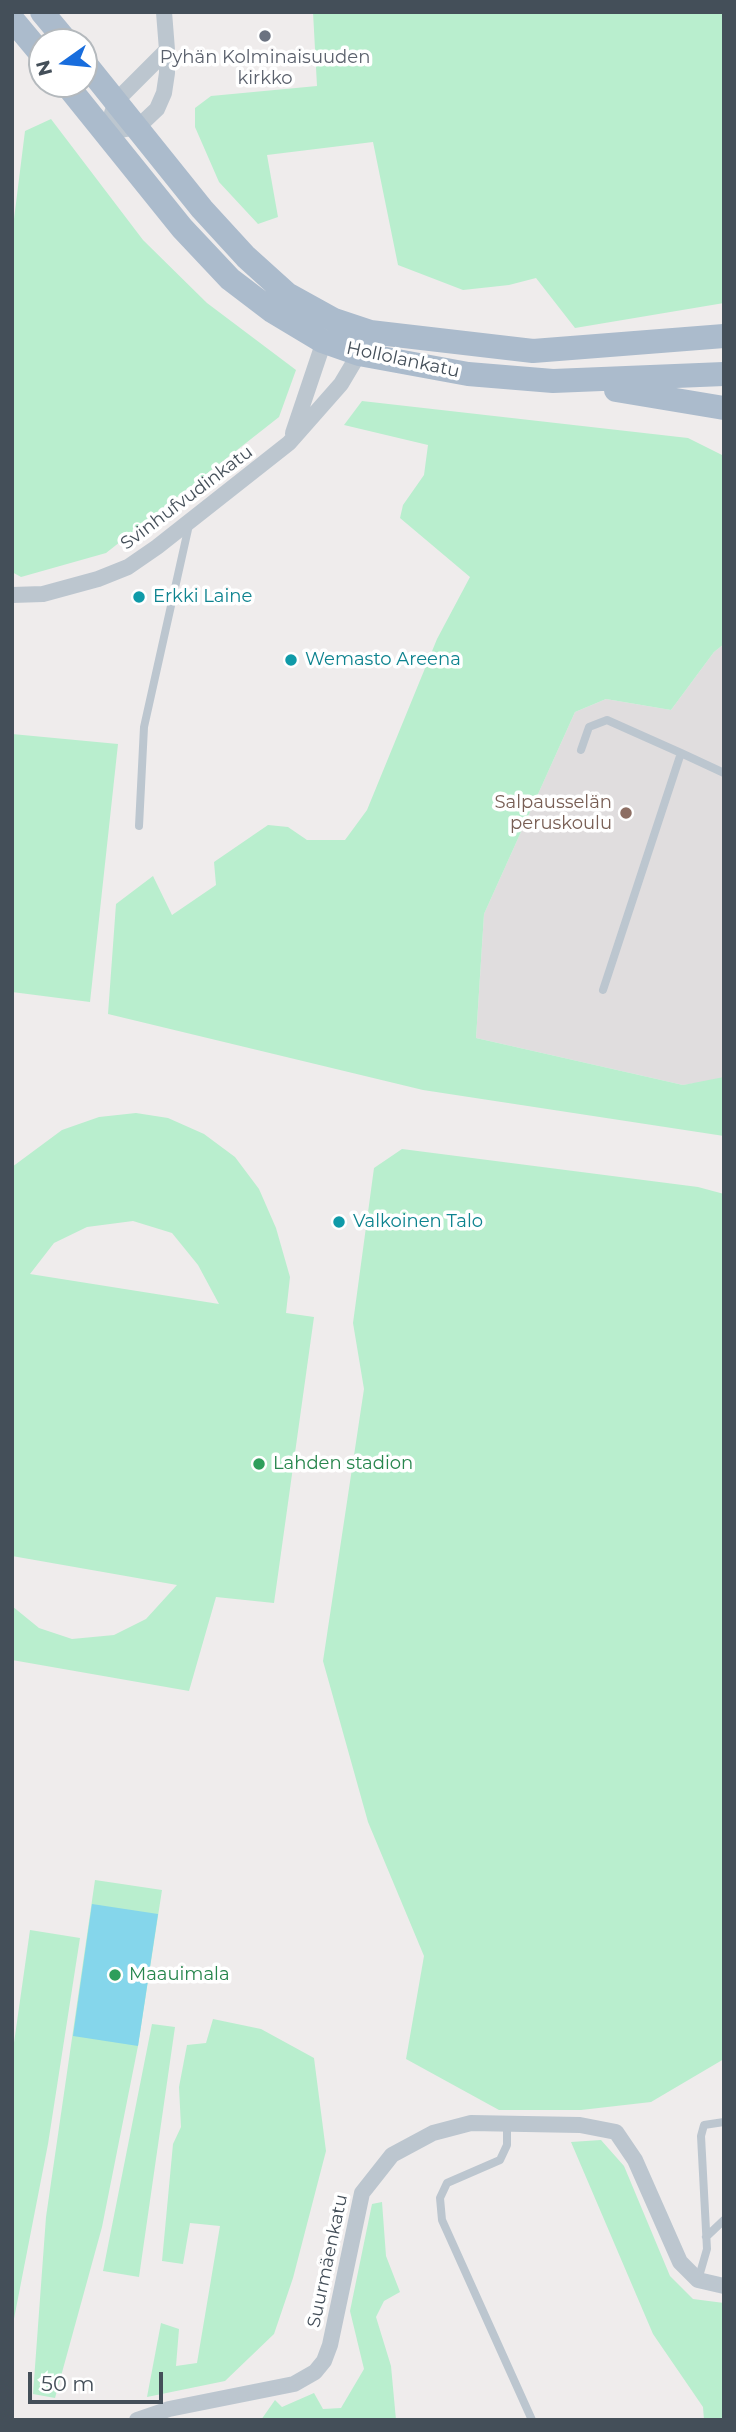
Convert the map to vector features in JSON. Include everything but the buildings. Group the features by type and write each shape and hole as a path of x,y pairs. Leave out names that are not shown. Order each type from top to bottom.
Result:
{"main road":[{"path":"42,12 55,28"},
{"path":"12,19 28,38"},
{"name":"Hollolankatu","path":"98,79 202,209 246,257 328,331"},
{"name":"Hollolankatu","path":"78,98 182,228 230,279 272,311 468,374 553,381 724,374"},
{"name":"Hollolankatu","path":"365,343 533,351 724,336"},
{"path":"553,381 724,408"}],"street":[{"path":"163,12 167,50 164,93 157,109 138,127 106,132 116,101 167,50"},
{"path":"289,443 328,331"},
{"name":"Svinhufvudinkatu","path":"16,598 98,579 128,567 190,522 289,443 341,384 365,343"},
{"name":"Suurmäenkatu","path":"137,2420 169,2409 294,2384 316,2372 330,2345 362,2193 392,2155 433,2133 471,2123 580,2125 615,2132 635,2160 680,2262 698,2280"},
{"path":"698,2280 724,2286"}],"lane":[{"path":"139,826 144,727 190,522"},
{"path":"581,750 589,727 607,720 724,773"},
{"path":"603,990 681,753"},
{"path":"698,2280 707,2249 701,2136 704,2125 724,2122"},
{"path":"507,2123 507,2145 500,2160 447,2183 440,2198 442,2220 532,2420"},
{"path":"706,2237 724,2220"}],"shaded area":[{"name":"Salpausselän peruskoulu","path":"724,644 723,1079 683,1085 476,1038 484,914 575,712 606,699 671,710 714,652"}],"green space":[{"path":"313,12 724,12 724,303 575,328 536,278 509,285 463,290 398,265 373,142 267,155 278,217 258,224 219,182 195,127 195,108 211,96 317,86"},
{"path":"51,119 143,240 207,303 296,370 279,417 106,553 21,577 12,572 12,235 25,131"},
{"path":"362,401 688,438 724,456 724,644 714,652 671,710 606,699 575,712 484,914 476,1038 683,1085 724,1077 724,1136 423,1090 108,1014 116,904 153,876 172,915 216,885 214,862 268,825 288,827 307,840 345,840 367,810 437,639 470,577 400,518 403,505 424,475 428,445 344,425"},
{"path":"12,734 118,744 90,1002 12,992"},
{"path":"136,1113 168,1118 204,1134 235,1157 259,1189 276,1228 290,1277 286,1313 314,1317 274,1603 216,1597 189,1691 12,1660 12,1606 39,1628 72,1639 114,1635 146,1619 177,1585 12,1556 12,1167 62,1130 99,1117","holes":["133,1221 172,1233 198,1265 219,1304 30,1274 54,1243 87,1227"]},
{"path":"402,1149 698,1187 724,1194 724,2059 651,2102 581,2110 499,2110 406,2059 424,1956 368,1822 323,1661 364,1389 353,1323 374,1168"},
{"path":"95,1880 162,1890 138,2046 102,2227 55,2398 33,2394 46,2217"},
{"path":"30,1930 80,1938 48,2144 12,2329 12,2057"},
{"path":"213,2019 261,2029 314,2058 326,2151 293,2278 274,2334 225,2381 147,2397 161,2323 179,2329 176,2366 197,2363 220,2226 190,2223 183,2264 162,2261 173,2144 181,2127 179,2087 187,2045 206,2043"},
{"path":"152,2024 175,2027 139,2277 103,2271"},
{"path":"601,2140 624,2166 670,2276 693,2299 724,2303 724,2420 704,2420 703,2407 653,2334 571,2142"},
{"path":"382,2202 386,2256 400,2292 384,2301 376,2317 391,2366 396,2420 261,2420 275,2400 282,2407 314,2393 323,2409 341,2408 364,2369 350,2311 372,2204"}],"water":[{"name":"Maauimala","path":"92,1904 158,1914 138,2046 73,2036"}],"place":[{"name":"Pyhän Kolminaisuuden kirkko","path":"265,36"},
{"name":"Erkki Laine","path":"139,597"},
{"name":"Wemasto Areena","path":"291,660"},
{"name":"Salpausselän peruskoulu","path":"626,813"},
{"name":"Valkoinen Talo","path":"339,1222"},
{"name":"Lahden stadion","path":"259,1464"},
{"name":"Maauimala","path":"115,1975"}]}
